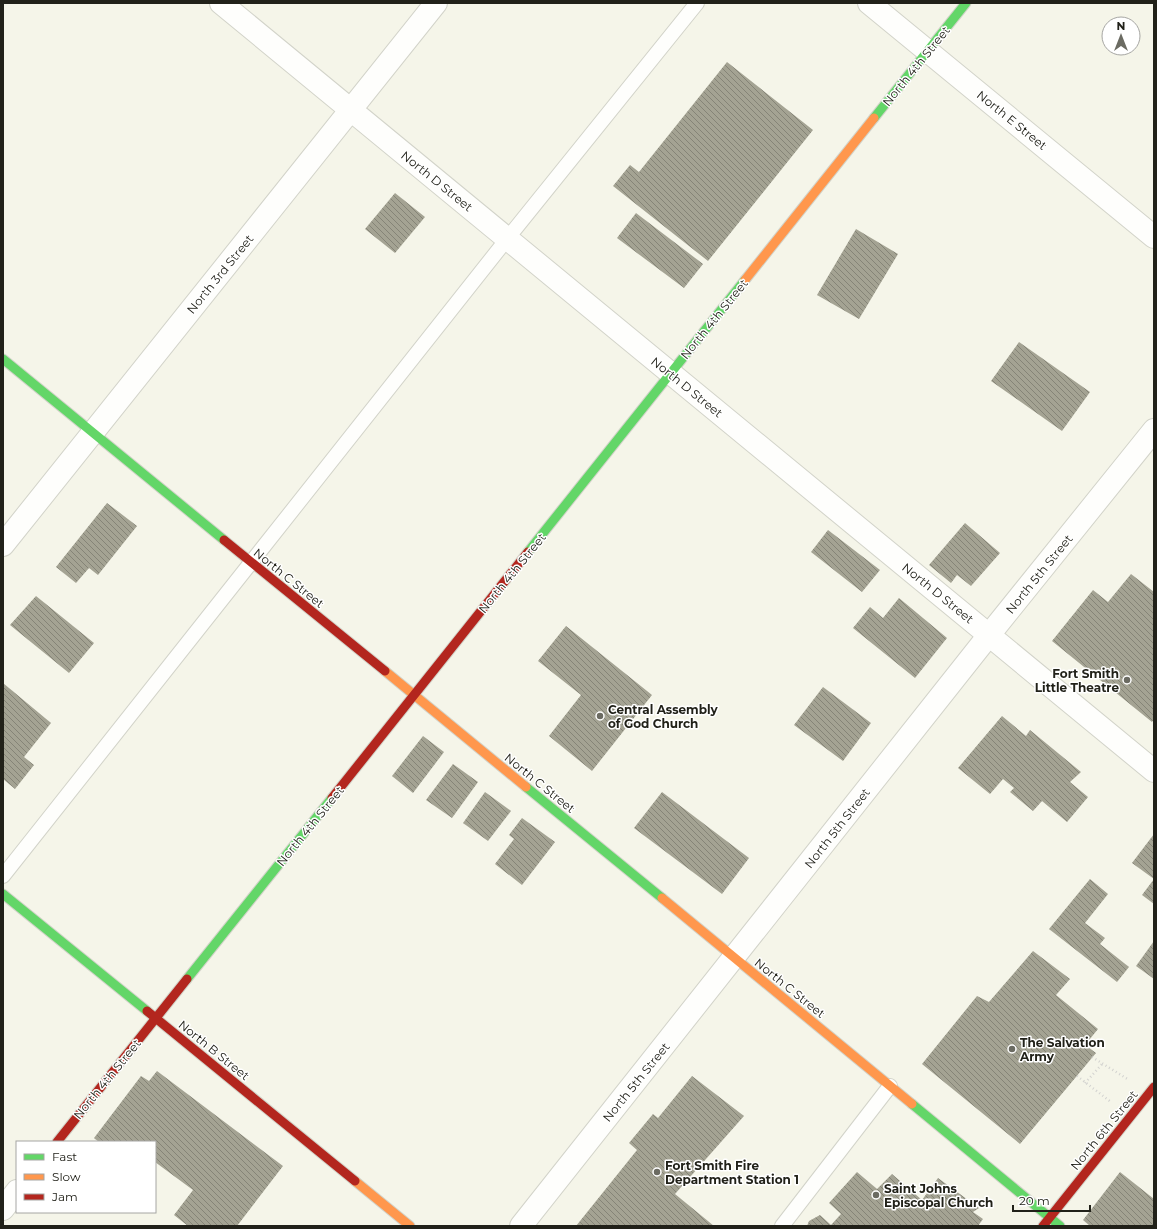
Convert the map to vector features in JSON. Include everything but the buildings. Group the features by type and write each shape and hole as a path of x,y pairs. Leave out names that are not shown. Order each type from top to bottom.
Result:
{"street":[{"name":"North D Street","path":"221,3 1154,771"},
{"name":"North 3rd Street","path":"3,545 436,3"},
{"name":"North E Street","path":"870,3 1154,237"},
{"name":"North 4th Street","path":"58,1141 966,3"},
{"name":"North C Street","path":"3,359 1060,1226"},
{"name":"North 5th Street","path":"521,1226 735,958 989,635 1154,430"},
{"name":"North B Street","path":"3,894 410,1226"},
{"name":"North 6th Street","path":"1043,1226 1154,1087"},
{"path":"3,1209 16,1192"}],"lane":[{"path":"3,876 250,562 697,3"},
{"path":"782,1226 890,1086"}],"path":[{"path":"1092,1057 1134,1084"},
{"path":"1085,1083 1103,1063"},
{"path":"1077,1076 1116,1106"}],"traffic: fast":[{"path":"874,118 966,3"},
{"path":"528,552 745,280"},
{"path":"3,359 224,540"},
{"path":"526,787 662,898"},
{"path":"187,979 332,798"},
{"path":"3,894 147,1011"},
{"path":"912,1104 1060,1226"}],"traffic: slow":[{"path":"745,280 874,118"},
{"path":"385,671 526,787"},
{"path":"662,898 912,1104"},
{"path":"355,1181 410,1226"}],"traffic: jam":[{"path":"224,540 385,671"},
{"path":"332,798 528,552"},
{"path":"58,1141 187,979"},
{"path":"147,1011 355,1181"},
{"path":"1043,1226 1154,1087"}],"place":[{"name":"Fort Smith Little Theatre","path":"1127,680"},
{"name":"Central Assembly of God Church","path":"600,716"},
{"name":"The Salvation Army","path":"1012,1049"},
{"name":"Fort Smith Fire Department Station 1","path":"657,1172"},
{"name":"Saint Johns Episcopal Church","path":"876,1195"}]}
